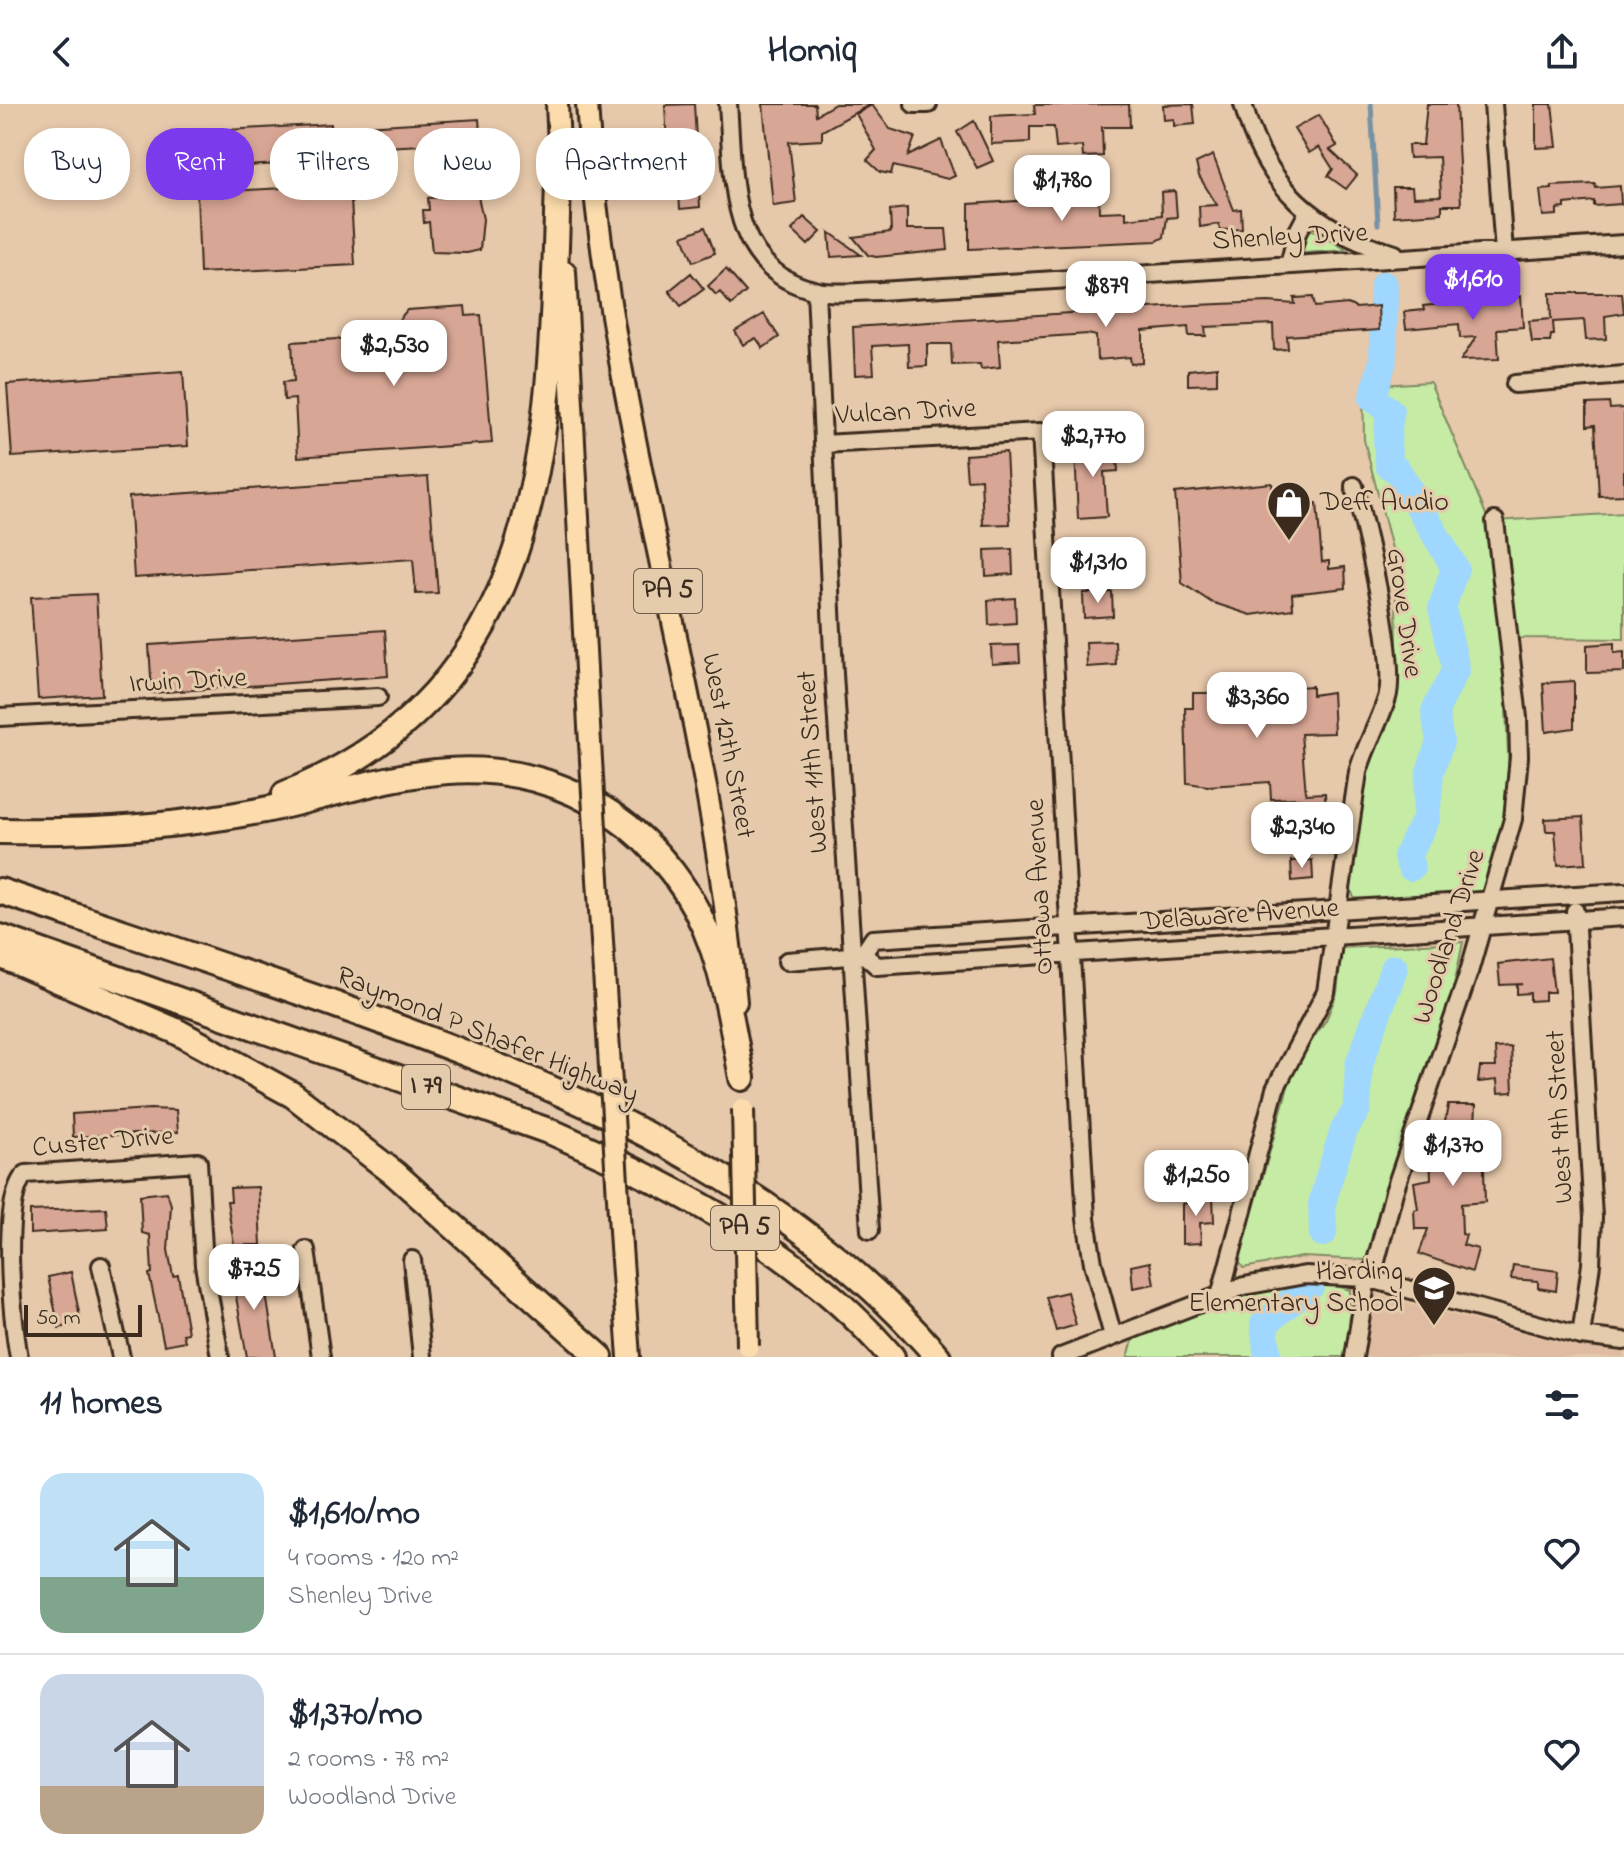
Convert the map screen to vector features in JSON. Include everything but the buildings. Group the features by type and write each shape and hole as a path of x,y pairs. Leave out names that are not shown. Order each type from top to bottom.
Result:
{"highway":[{"path":"174,824 279,797 350,763 393,735 429,702 459,667 482,630 520,536 544,426 552,346 557,200"},
{"path":"0,831 79,832 174,824 261,811 406,777 450,771 522,776 582,795 612,812 648,842 694,905 720,970 742,1078"},
{"name":"Raymond P Shafer Highway","path":"0,891 394,1026 579,1099 717,1171 782,1214 875,1290 938,1357"},
{"name":"I 79","path":"0,937 554,1133 699,1203 795,1264 892,1357"},
{"path":"0,955 176,1031 293,1095 394,1173 600,1357"},
{"path":"825,1293 879,1357"}],"main road":[{"path":"557,104 558,128"},
{"name":"West 12th Street","path":"587,104 597,220 611,317 718,847 742,1078 748,1352"},
{"path":"562,200 589,726 629,1357"}],"street":[{"path":"728,104 735,201 746,237 755,252 778,272 816,291"},
{"path":"914,104 928,104"},
{"path":"1243,104 1265,162 1308,212 1356,241 1404,257"},
{"path":"1493,104 1504,252"},
{"path":"1289,265 1297,233 1308,212"},
{"name":"Shenley Drive","path":"816,291 880,291 1624,244"},
{"name":"West 11th Street","path":"816,291 823,444 858,955 870,1230"},
{"path":"1515,384 1624,375"},
{"name":"Vulcan Drive","path":"823,444 1041,432"},
{"name":"Ottawa Avenue","path":"1041,432 1086,1219 1093,1263 1113,1336"},
{"name":"Grove Drive","path":"1220,1296 1275,1089 1319,1011 1336,938 1358,772 1364,748 1388,696 1379,597 1354,486"},
{"name":"Woodland Drive","path":"1354,1357 1367,1278 1375,1265 1394,1192 1491,901 1513,819 1519,757 1509,624 1495,521"},
{"name":"Irwin Drive","path":"0,717 378,697"},
{"name":"Delaware Avenue","path":"858,955 873,939 1624,892"},
{"name":"West 9th Street","path":"1574,895 1593,1217 1591,1264 1581,1336"},
{"name":"Delaware Avenue","path":"787,961 858,955 877,966 1624,917"},
{"name":"Custer Drive","path":"19,1357 8,1263 16,1182 26,1174 198,1162 204,1265 220,1357"},
{"path":"306,1250 321,1357"},
{"path":"412,1260 422,1357"},
{"path":"101,1266 121,1357"},
{"path":"1061,1357 1262,1281 1305,1275 1367,1278 1581,1336 1624,1341"}],"shaded area":[{"name":"Harding Elementary School","path":"1377,1295 1563,1344 1624,1352 1624,1357 1362,1357 1370,1299"}],"green space":[{"path":"1308,230 1347,250 1304,253 1301,248"},
{"path":"1430,382 1487,517 1496,521 1624,513 1624,639 1518,638 1503,535 1502,623 1509,775 1501,838 1486,891 1360,901 1354,898 1350,886 1367,764 1393,709 1398,686 1395,560 1364,440 1363,386"},
{"path":"1463,942 1452,995 1417,1093 1366,1260 1302,1257 1243,1268 1239,1261 1289,1083 1303,1053 1326,1020 1337,993 1342,948"},
{"path":"1296,1284 1334,1285 1350,1290 1349,1357 1128,1357 1134,1337 1247,1294"}],"waterway":[{"path":"1371,104 1378,224"},
{"path":"1384,285 1383,360 1373,398 1390,411 1387,443 1389,465 1398,471 1455,568 1442,608 1456,669 1435,711 1440,742 1430,772 1426,819 1407,856 1411,867"},
{"path":"1323,1233 1322,1204 1328,1181 1344,1130 1357,1109 1359,1065 1394,968"},
{"path":"1268,1357 1264,1324 1311,1285"}],"place":[{"name":"Deff Audio","path":"1289,542"},
{"name":"Harding Elementary School","path":"1434,1327"}]}
